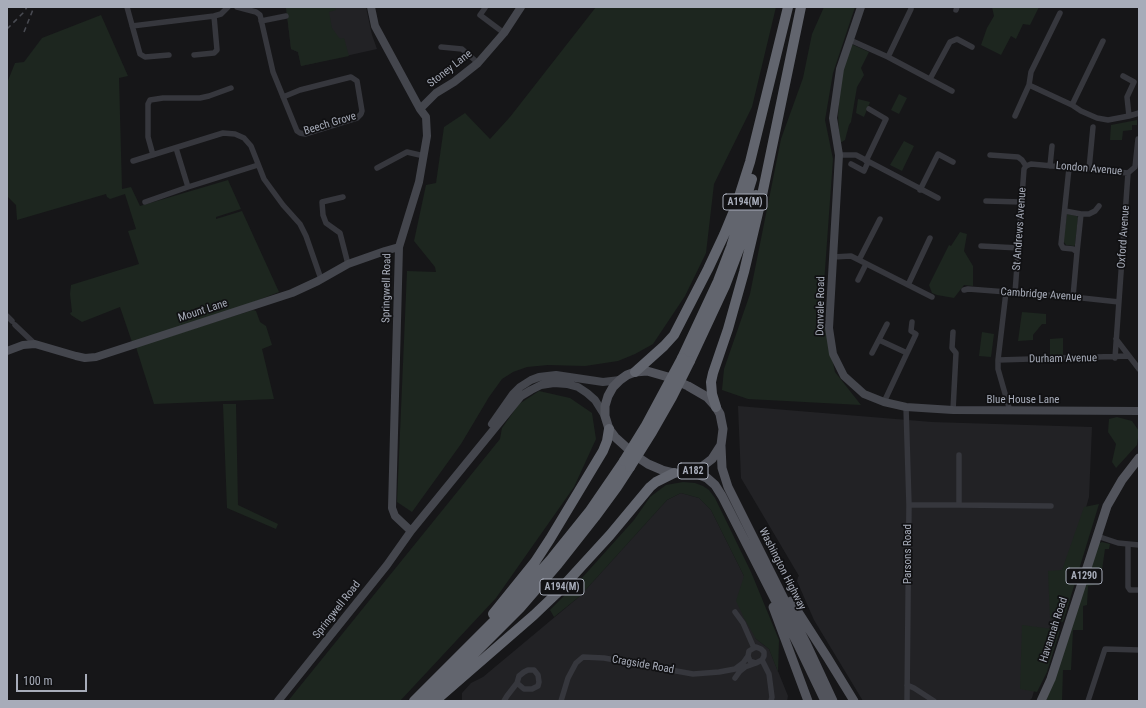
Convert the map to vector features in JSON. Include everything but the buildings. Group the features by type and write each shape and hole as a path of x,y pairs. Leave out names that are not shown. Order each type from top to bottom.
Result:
{"highway":[{"name":"A194(M)","path":"635,372 664,346 674,334 724,235 736,206 750,162 788,7"},
{"name":"A194(M)","path":"716,407 712,394 711,382 744,272 761,200 801,7"},
{"name":"A194(M)","path":"686,359 731,247 758,155 780,38"},
{"name":"A194(M)","path":"427,701 520,608 558,564 617,487 645,427 686,359 725,286 739,249 759,186 780,106"},
{"name":"A194(M)","path":"450,666 535,562 597,463 607,441 609,429"},
{"name":"A194(M)","path":"414,701 512,603 552,558 627,464"},
{"name":"A194(M)","path":"435,701 556,594 610,535 650,487 656,482 674,473"}],"main road":[{"name":"A182","path":"647,371 668,377 707,396 716,407 721,418 723,429 720,445 717,452 709,462 692,472 674,473 662,470 648,464 636,456 615,438 609,429 605,416 605,406 613,387 620,380 635,372 647,371"},
{"name":"Washington Highway","path":"720,445 722,468 728,488 799,647 825,701"},
{"name":"Havannah Road","path":"1041,701 1051,679 1107,506 1122,480 1139,458"},
{"name":"Washington Highway","path":"692,472 707,478 715,485 722,496 806,643 833,701"},
{"path":"764,568 808,701"},
{"path":"764,568 827,657 854,701"}],"street":[{"path":"127,7 140,54 145,57 169,55"},
{"path":"132,26 214,16 221,14 228,7"},
{"path":"237,7 256,12 260,15 261,22 286,16"},
{"name":"Springwell Road","path":"370,7 374,26 420,109 426,117 427,136 419,182 399,247 392,508 395,516 411,531"},
{"name":"Stoney Lane","path":"420,109 436,93 454,82 478,63 504,33 521,7"},
{"name":"Donvale Road","path":"861,7 840,69 833,118 839,155 829,328 834,354 844,376 864,394 884,402 906,407"},
{"path":"485,8 480,15 504,33"},
{"path":"888,57 911,9"},
{"path":"1015,116 1029,85 1031,72 1060,14"},
{"path":"194,55 214,52 217,50 214,16"},
{"name":"Beech Grove","path":"261,22 273,72 283,97 297,131 305,134 357,118 362,111 357,81 351,78 300,90 283,97"},
{"path":"930,79 950,42 958,39 972,47"},
{"path":"850,40 888,57 952,91"},
{"path":"1072,105 1103,41"},
{"path":"441,47 462,49 478,63"},
{"path":"1123,76 1134,82 1127,97 1129,116"},
{"path":"1029,85 1097,118 1108,120 1139,113"},
{"path":"154,154 148,137 148,104 150,100 163,98 200,98 231,88"},
{"path":"851,164 864,171 886,119 868,109"},
{"path":"1089,168 1093,127"},
{"path":"133,161 223,133 235,134 244,138 250,146 264,179 283,205 300,224 306,236 321,279"},
{"name":"Oxford Avenue","path":"1115,358 1128,172 1135,166 1138,139"},
{"name":"London Avenue","path":"1050,166 1052,146"},
{"path":"176,148 188,187"},
{"path":"377,168 407,152 424,156"},
{"path":"920,190 938,154 954,162"},
{"path":"839,155 856,156 938,198"},
{"path":"990,155 1018,157 1026,166"},
{"name":"London Avenue","path":"1026,166 1031,164 1128,172"},
{"path":"144,202 258,165"},
{"name":"St Andrews Avenue","path":"1015,293 1024,169 1026,166"},
{"path":"1069,168 1061,246 1063,248 1073,249 1077,252"},
{"path":"343,197 322,202 323,215 326,223 340,233 348,264"},
{"path":"986,200 1022,202"},
{"path":"1065,211 1089,214 1099,206"},
{"path":"1072,297 1081,214"},
{"path":"859,260 880,219"},
{"path":"908,285 930,238"},
{"path":"981,246 1019,248"},
{"name":"Mount Lane","path":"7,351 22,345 35,344 85,358 96,357 282,297 300,290 348,264 399,247"},
{"path":"833,257 852,256 932,297"},
{"path":"858,280 866,264"},
{"name":"Cambridge Avenue","path":"964,290 968,289 1072,297 1119,302"},
{"path":"1006,292 998,369 1010,411"},
{"path":"7,316 30,341 35,344"},
{"path":"884,402 916,334 911,331 912,322"},
{"path":"872,353 888,324"},
{"path":"953,332 952,348 956,353 953,410"},
{"path":"879,340 907,353"},
{"path":"1116,340 1139,369"},
{"name":"Durham Avenue","path":"998,360 1115,358 1129,356"},
{"name":"Springwell Road","path":"472,455 513,394 520,387 531,380 548,375 603,382 620,380"},
{"name":"Springwell Road","path":"278,701 387,564 411,531 521,396 541,385 567,384 578,387 587,393 605,416"},
{"name":"Blue House Lane","path":"906,407 1010,411 1139,411"},
{"name":"Parsons Road","path":"906,407 909,505 907,701"},
{"path":"959,455 959,506"},
{"path":"909,505 1051,506"},
{"path":"1097,536 1118,543 1139,545"},
{"path":"1128,544 1128,587 1130,590 1139,590"},
{"path":"735,612 743,623 754,648"},
{"path":"737,670 748,656 749,650 758,647 762,650 764,656 762,660 770,674 771,701"},
{"path":"1088,701 1105,649 1139,650"},
{"path":"748,656 750,661 756,663 762,660"},
{"name":"Cragside Road","path":"561,701 568,678 576,662 583,657 604,658 693,674 737,670 756,663"},
{"path":"504,701 517,683"},
{"path":"907,685 934,701"}],"shaded area":[{"path":"286,7 366,7 372,35 377,49 301,66 298,52 291,49"},
{"path":"286,7 335,7 336,10 329,12 332,28 340,39 344,38 349,56 301,66 298,52 291,49"},
{"path":"596,7 776,7 752,107 714,184 706,253 685,296 653,344 618,361 585,366 548,365 527,367 513,372 502,379 489,397 461,444 412,512 397,502 407,271 436,272 435,267 414,241 426,185 436,183 444,127 465,113 490,139 510,117"},
{"path":"824,7 855,7 833,73 825,120 833,159 822,311 816,319 822,314 835,372 861,405 748,399 722,390 724,369 750,294 781,139 803,78 812,34"},
{"path":"992,7 1039,7 1030,25 1023,24 1016,39 1011,36 1001,55 981,45 987,28 994,16"},
{"path":"101,15 128,76 119,78 122,189 131,187 140,206 228,180 241,209 216,217 216,219 242,211 279,292 195,325 133,345 120,307 82,322 70,313 72,312 70,294 71,285 139,264 128,231 136,229 125,194 110,199 106,194 17,220 16,205 7,196 7,83 15,63 24,62 42,38"},
{"path":"851,44 869,52 861,68 864,75 857,87 851,122 845,140 840,143 838,117 839,101 843,70"},
{"path":"899,94 907,98 899,114 891,110"},
{"path":"858,99 870,102 864,117 856,113"},
{"path":"1137,120 1137,125 1132,125 1132,130 1123,131 1122,140 1110,140 1111,125"},
{"path":"904,141 914,146 902,171 890,165"},
{"path":"1067,214 1077,216 1078,218 1074,246 1066,245 1063,241"},
{"path":"960,232 967,234 964,251 973,266 973,286 964,285 954,298 932,293 929,285 949,245 951,246"},
{"path":"253,310 256,311 260,322 266,326 272,345 262,349 274,399 154,404 136,347"},
{"path":"1022,312 1046,314 1046,324 1042,324 1033,335 1033,340 1018,341"},
{"path":"982,332 994,334 991,357 979,356"},
{"path":"1063,338 1063,355 1050,355 1050,339"},
{"path":"539,391 570,398 592,413 596,439 574,487 496,598 400,701 288,701 500,439 502,428 519,404"},
{"path":"223,404 236,404 238,505 278,524 276,529 227,508"},
{"path":"738,406 932,422 1092,427 1089,497 1032,698 1029,701 863,701 814,620 797,581 799,576 741,478"},
{"path":"1117,417 1132,421 1139,431 1137,445 1116,468 1112,462 1116,444 1108,432 1109,419"},
{"path":"683,482 695,483 703,486 709,490 715,498 751,572 779,640 778,672 769,649 756,639 736,601 744,576 711,510 699,498 681,493 667,500 580,596 554,617 550,610 581,579 634,520 650,497 666,485"},
{"path":"681,493 699,498 711,510 744,576 756,639 769,649 788,696 787,701 462,701 462,693 471,683 483,677 580,596 667,500"},
{"path":"1099,504 1063,622 1050,618 1048,571 1062,570 1084,507"},
{"path":"1102,542 1110,544 1109,549 1105,549 1100,584 1088,586 1087,605 1083,606 1083,630 1073,630 1071,670 1063,670 1062,701 1046,701 1099,543"},
{"path":"1022,625 1060,630 1047,672 1037,692 1020,689"}],"railway":[{"path":"7,29 27,7"},
{"path":"24,32 34,7"}]}
